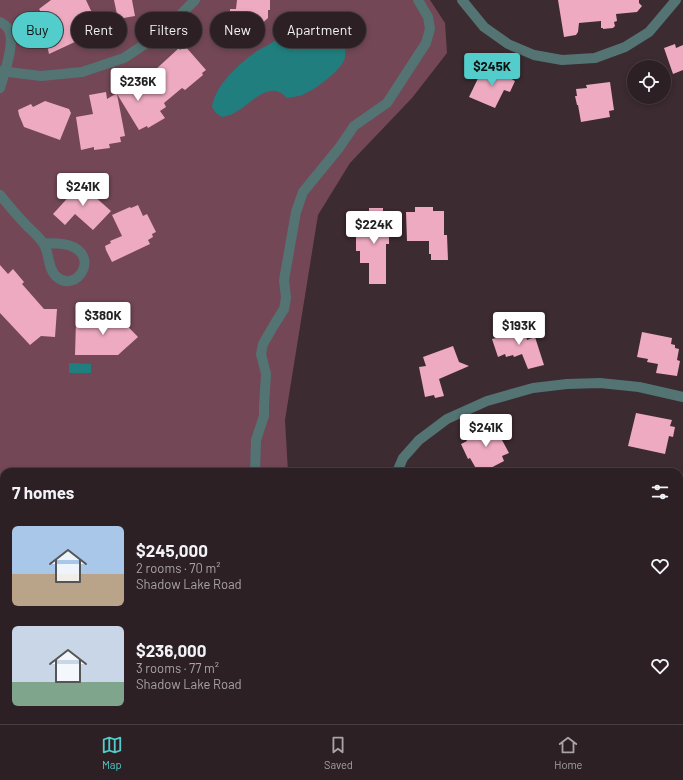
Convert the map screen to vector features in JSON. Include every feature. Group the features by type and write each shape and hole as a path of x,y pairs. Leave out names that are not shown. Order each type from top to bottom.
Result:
{"street":[{"path":"2,72 41,76 82,72 124,58 163,32 195,0"},
{"path":"255,468 256,440 264,416 266,374 262,354 264,344 284,309 286,298 284,280 299,202 303,192 334,154 354,126 387,103 426,43 430,29 428,17 418,0"},
{"path":"462,0 484,26 508,44 534,55 562,60 595,58 625,47 649,32 676,0"},
{"path":"0,22 10,31 11,42 2,72 0,88"},
{"path":"0,194 11,210 43,243 51,267 56,276 60,279 69,281 77,278 85,266 85,262 81,254 76,249 68,245 43,243"},
{"path":"399,468 403,458 419,440 447,419 488,401 533,388 567,384 600,383 639,387 683,397"}],"shaded area":[{"path":"0,0 430,0 445,23 447,53 412,98 350,163 318,215 285,420 288,468 0,468"}],"water":[{"path":"273,42 273,48 344,48 345,57 339,68 333,74 318,86 304,94 287,98 281,93 268,91 230,115 222,117 216,113 212,107 214,99 229,75 257,51 265,48 265,46"},
{"path":"69,363 91,364 91,373 69,373"}],"building":[{"path":"51,0 86,0 92,12 71,12 71,44 63,48 63,12 41,12 39,9"},
{"path":"114,0 132,0 135,16 127,17 127,12 117,12"},
{"path":"237,0 270,0 270,10 268,10 268,18 265,21 265,12 230,12 230,9 236,9"},
{"path":"558,0 639,0 639,3 642,6 637,12 616,14 617,21 614,22 615,26 613,28 601,28 601,21 579,23 578,32 576,35 564,37"},
{"path":"675,44 676,48 683,45 683,70 673,74 671,60 668,60 664,48"},
{"path":"48,48 62,48 49,54"},
{"path":"179,48 180,50 182,48 187,48 206,70 202,73 203,75 185,90 182,88 164,103 166,107 160,111 165,118 148,128 147,126 139,130 117,94 125,136 120,137 121,142 109,144 110,148 94,150 94,147 81,150 76,117 93,114 89,95 106,92 107,99 134,83 138,88 158,76 154,71"},
{"path":"483,68 495,74 498,68 512,74 510,78 515,81 510,92 504,90 495,108 469,97"},
{"path":"610,82 614,110 609,111 610,117 581,122 575,96 577,96 576,89 587,88 586,85"},
{"path":"45,101 69,109 71,113 60,140 24,127 19,115 18,110 31,104 33,107"},
{"path":"85,179 99,192 94,196 111,211 93,230 75,214 65,225 53,214"},
{"path":"138,205 143,216 147,214 156,232 152,234 153,237 148,240 150,244 112,262 105,246 111,243 110,241 122,236 112,215"},
{"path":"415,207 433,207 433,211 444,211 444,235 447,235 448,260 431,260 431,254 429,254 429,241 407,241 406,212 415,212"},
{"path":"369,208 383,208 383,224 389,224 389,244 386,244 386,284 369,284 369,263 360,263 360,251 356,251 356,223 364,224 364,213 369,213"},
{"path":"0,265 8,274 13,269 24,282 22,284 44,309 57,309 55,337 41,336 30,345 0,313"},
{"path":"111,309 138,337 118,355 75,355 76,320 98,321"},
{"path":"522,324 527,340 535,337 544,365 528,369 522,354 514,357 513,355 506,357 505,354 498,357 492,339 501,337 499,331"},
{"path":"642,332 672,338 671,344 675,345 675,348 679,349 677,360 680,361 677,376 656,373 658,364 647,362 648,359 637,357"},
{"path":"453,346 459,362 469,366 439,379 444,396 435,398 434,395 425,397 419,367 426,366 423,357"},
{"path":"636,413 672,420 670,426 675,427 673,437 669,436 665,454 628,446"},
{"path":"497,422 505,438 502,440 509,453 502,456 504,461 491,468 476,468 470,458 468,459 461,444 467,441 466,439"}]}
